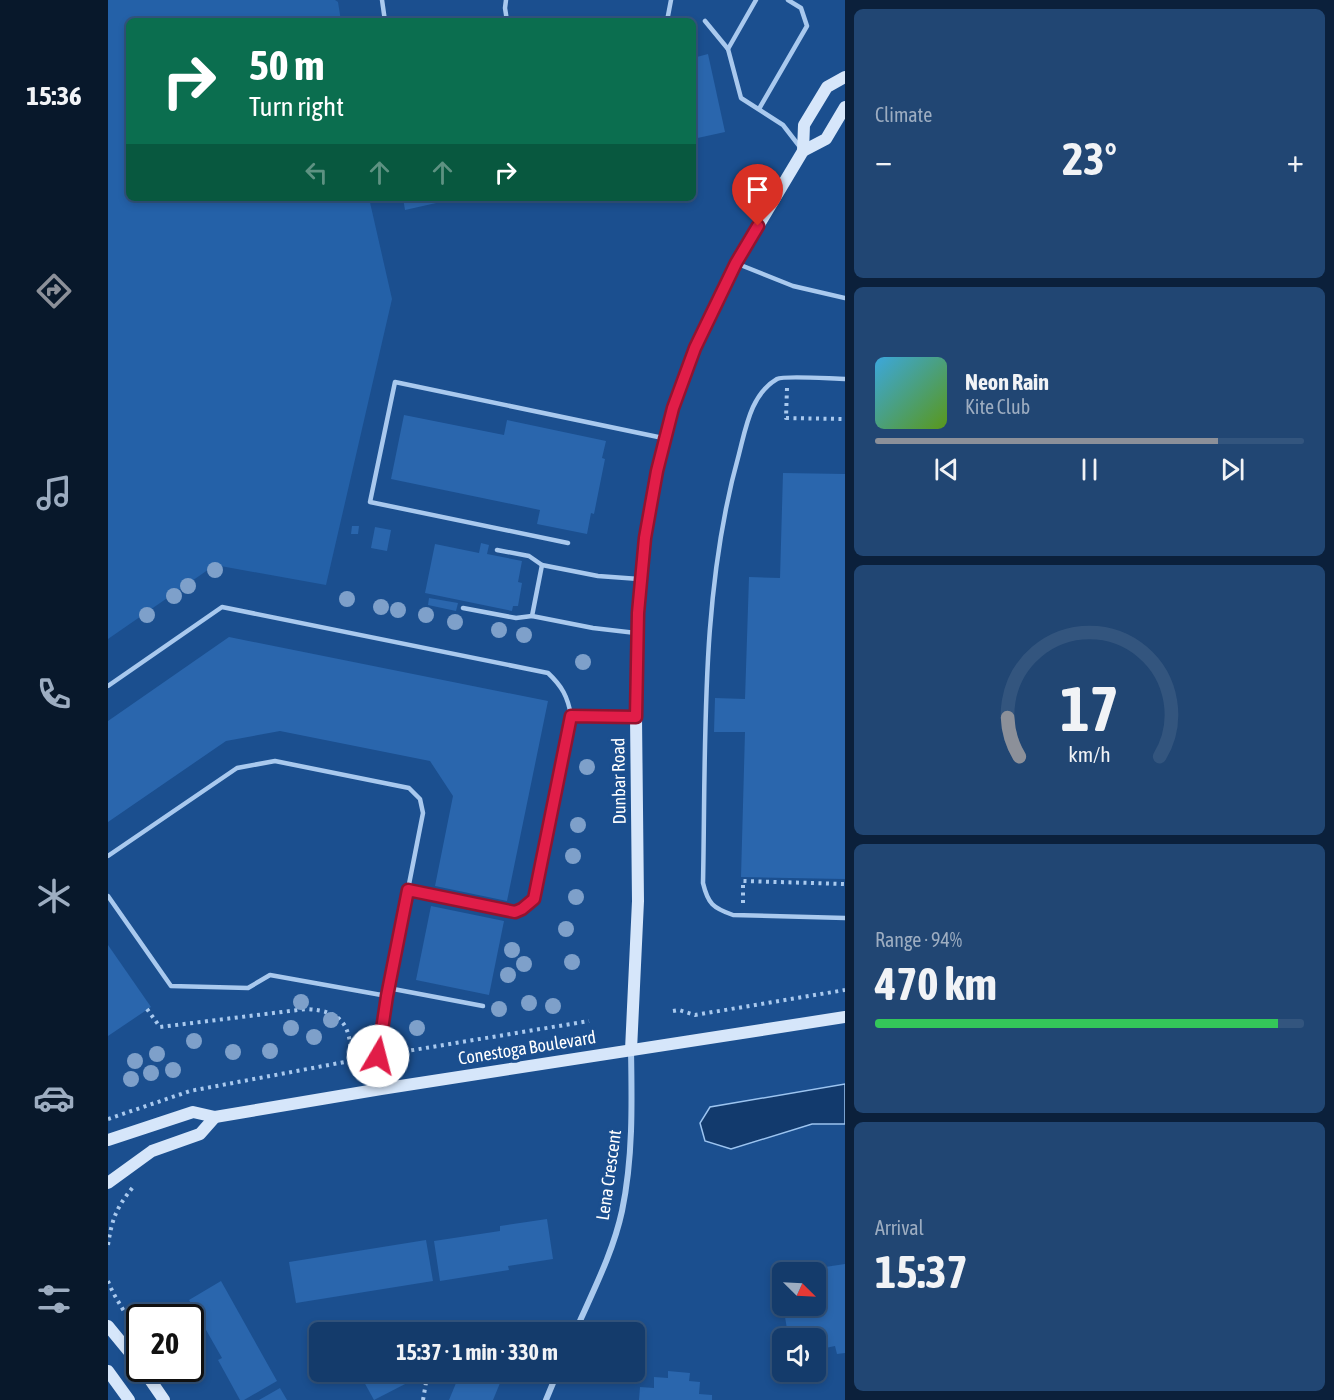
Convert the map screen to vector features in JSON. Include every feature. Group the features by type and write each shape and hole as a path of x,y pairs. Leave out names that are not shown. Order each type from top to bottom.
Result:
{"street":[{"name":"Dunbar Road","path":"632,1050 638,901 636,717 638,633 645,538 665,438 673,408 695,348 736,263 803,151 804,125 827,87 845,77"},
{"name":"Dunbar Road","path":"803,151 826,139 845,107"},
{"name":"Conestoga Boulevard","path":"108,1140 193,1112 215,1117 845,1017"},
{"name":"Lena Crescent","path":"579,1322 612,1246 622,1211 630,1157 632,1050"},
{"path":"108,1183 153,1151 200,1134 215,1117"},
{"path":"108,1326 126,1348"},
{"path":"108,1371 129,1400"},
{"path":"151,1382 164,1400"},
{"path":"546,1400 553,1382"}],"lane":[{"path":"382,0 385,18"},
{"path":"507,0 507,18"},
{"path":"668,18 671,0"},
{"path":"728,49 756,0"},
{"path":"759,109 807,26 801,8 788,0"},
{"path":"705,21 728,49 741,98 783,125 803,151"},
{"path":"736,263 794,286 845,298"},
{"path":"845,379 779,378 764,390 753,406 729,490 716,558 709,627 703,883 706,898 718,910 733,915 845,918"},
{"path":"568,543 370,502 395,382 665,438"},
{"path":"497,550 529,556 542,565 598,576 641,580"},
{"path":"532,616 542,565"},
{"path":"108,686 222,607 548,673 560,685 568,699 571,716 534,899 529,905 515,912 408,890"},
{"path":"463,608 516,618 532,616 593,628 638,633"},
{"path":"571,716 636,717"},
{"path":"108,856 237,768 275,761 409,788 420,799 423,813 388,988 378,1056 381,1089"},
{"path":"108,896 171,986 248,988 270,975 387,996"},
{"path":"388,988 483,1006"}],"path":[{"path":"787,378 786,418 845,419"},
{"path":"743,902 743,881 845,884"},
{"path":"673,1011 679,1010 695,1015 845,990"},
{"path":"147,1009 160,1028 306,1009 324,1010 339,1017 348,1029 351,1061"},
{"path":"108,1119 190,1091 378,1056 589,1021"},
{"path":"108,1245 111,1222 119,1204 133,1187"},
{"path":"108,1281 112,1294 126,1315"},
{"path":"423,1400 426,1382"}],"shaded area":[{"path":"108,0 335,0 338,2 341,18 126,18 126,201 370,201 392,299 326,585 215,565 108,639"},
{"path":"845,1084 845,1124 812,1124 731,1149 705,1141 700,1123 710,1107"}],"building":[{"path":"708,54 725,132 696,138 696,57"},
{"path":"404,201 445,201 405,210"},
{"path":"404,415 504,435 507,420 606,441 602,458 605,459 594,514 591,513 587,534 537,524 540,510 391,479"},
{"path":"783,473 845,474 845,879 741,877 745,732 714,732 715,698 745,699 749,577 780,578"},
{"path":"352,526 359,526 358,534 351,534"},
{"path":"375,527 391,530 387,551 371,548"},
{"path":"481,543 489,545 487,554 522,561 518,582 522,583 518,606 513,606 512,611 425,593 435,544 479,553"},
{"path":"429,598 458,603 456,611 428,605"},
{"path":"229,637 548,701 507,901 435,886 453,796 430,761 280,731 226,741 108,822 108,721"},
{"path":"431,906 504,921 489,995 416,980"},
{"path":"108,945 151,1007 108,1036"},
{"path":"547,1219 553,1259 508,1266 509,1270 440,1281 434,1241 500,1231 500,1226"},
{"path":"426,1240 433,1281 296,1303 289,1262"},
{"path":"845,1264 845,1353 837,1354 835,1346 826,1348 826,1328 787,1328 785,1316 826,1316 826,1267"},
{"path":"221,1281 277,1381 244,1400 240,1400 218,1360 222,1358 204,1326 204,1304 191,1304 189,1300"},
{"path":"668,1371 690,1373 689,1381 700,1382 699,1394 712,1395 712,1400 639,1400 640,1387 654,1388 654,1377 668,1378"},
{"path":"364,1382 409,1382 374,1400"},
{"path":"456,1382 500,1382 493,1400 449,1400"},
{"path":"280,1388 287,1400 259,1400"}],"route":[{"path":"378,1056 387,996 408,890 515,912 529,905 534,899 571,716 636,717 638,613 645,538 657,471 673,408 695,348 736,263 758,226"}]}
